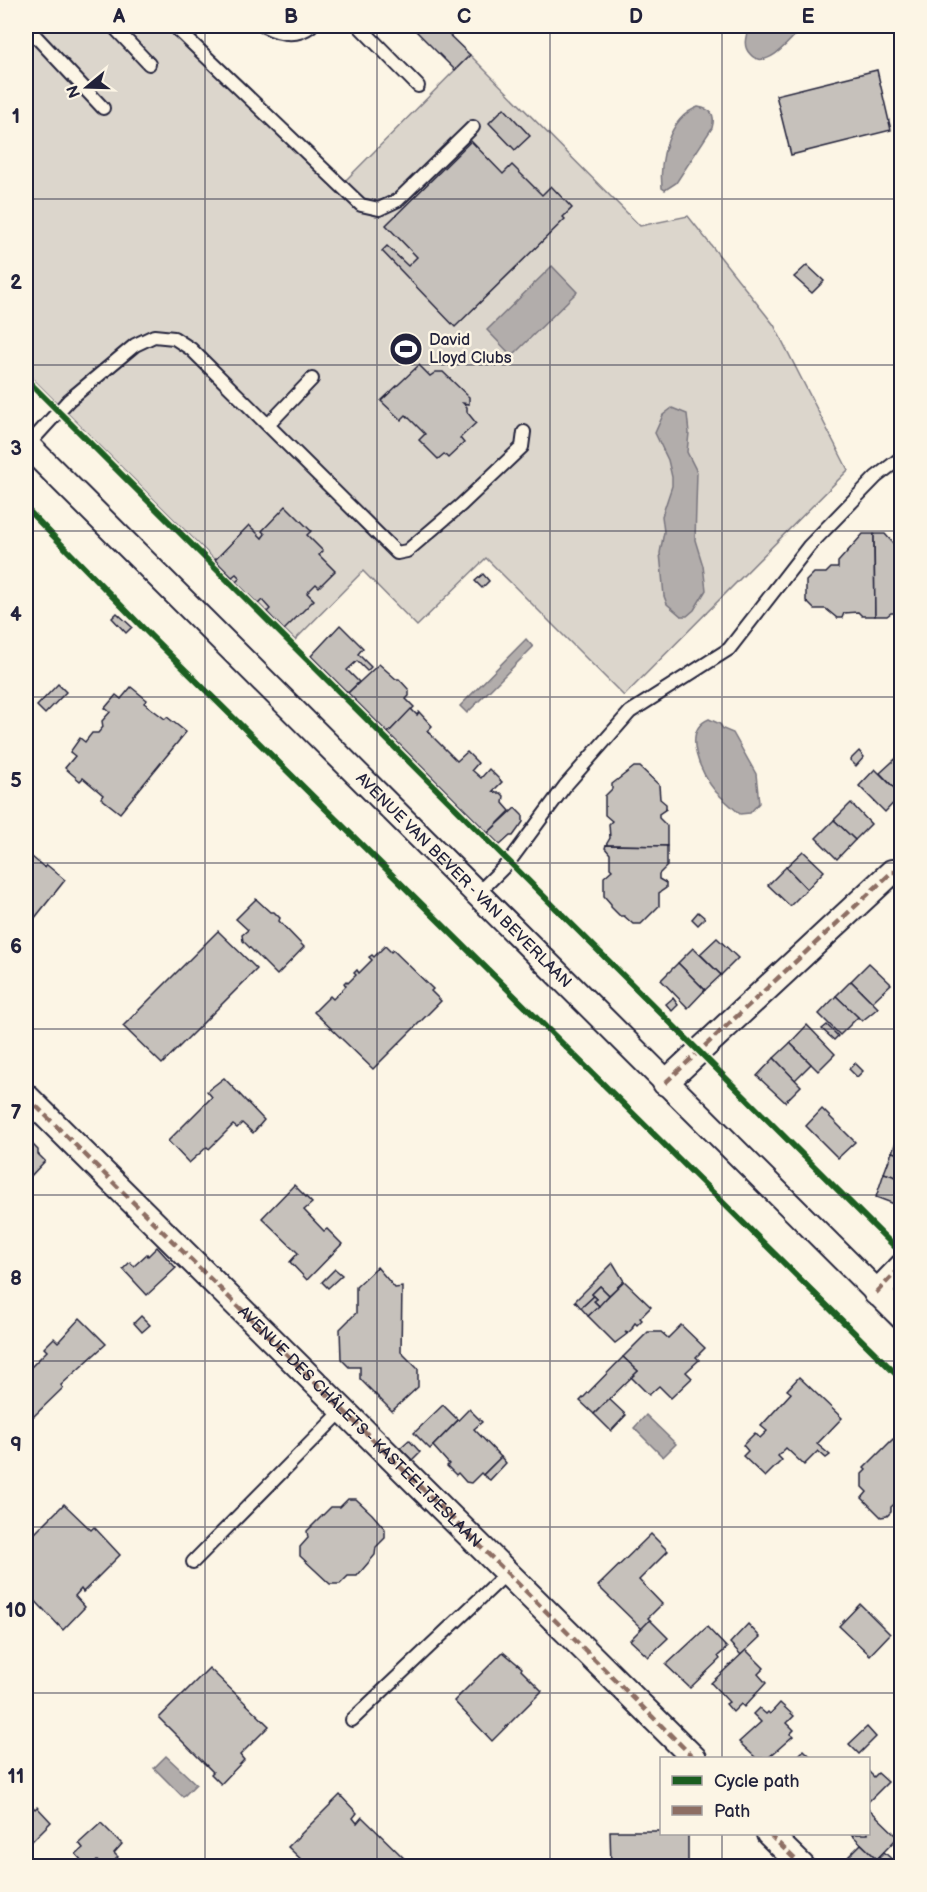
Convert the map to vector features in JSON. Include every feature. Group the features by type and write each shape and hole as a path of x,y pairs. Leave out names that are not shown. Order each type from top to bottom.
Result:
{"street":[{"name":"AVENUE VAN BEVER - VAN BEVERLAAN","path":"26,445 664,1083 902,1317"},
{"path":"664,1083 892,872 902,872"},
{"name":"AVENUE DES CHÂLETS - KASTEELTJESLAAN","path":"26,1096 693,1757"},
{"path":"876,1293 902,1266"},
{"path":"771,1835 802,1866"}],"lane":[{"path":"26,26 103,108"},
{"path":"113,26 149,64"},
{"path":"174,26 360,205 379,209 398,200 472,127"},
{"path":"264,26 293,34 311,26"},
{"path":"359,26 418,86"},
{"path":"26,445 69,400 135,345 154,336 174,338 191,349 397,553 407,551 461,505 522,447 524,432"},
{"path":"268,425 312,379"},
{"path":"476,895 509,862 565,786 630,712 729,649 809,546 876,477 902,457"},
{"path":"193,1562 342,1411"},
{"path":"351,1720 507,1573"}],"shaded area":[{"name":"David Lloyd Clubs","path":"26,26 185,26 342,184 470,55 640,226 688,216 774,325 848,470 624,696 486,558 417,626 363,571 295,640 26,372"},
{"path":"749,26 803,26 779,51 764,59 756,59 746,48 745,41"},
{"path":"698,107 706,109 713,116 712,128 676,183 665,190 662,188 661,177 668,142 679,120"},
{"path":"552,266 577,292 512,356 487,330"},
{"path":"672,408 687,414 689,433 687,452 697,472 695,540 703,566 706,590 694,610 687,616 681,616 667,604 664,596 660,553 664,532 662,516 672,486 672,477 668,460 655,433 663,415"},
{"path":"526,639 533,647 467,713 460,706"},
{"path":"709,719 733,733 756,774 759,803 750,813 740,814 719,795 710,785 700,765 696,754 696,733 700,725"},
{"path":"646,1415 676,1444 663,1457 634,1428"},
{"path":"166,1756 196,1784 183,1797 154,1768"}],"building":[{"path":"440,26 470,55 455,70 412,27"},
{"path":"877,70 891,130 791,155 776,95"},
{"path":"504,108 530,136 515,150 489,123"},
{"path":"471,141 503,174 512,165 542,195 551,186 572,208 563,217 565,219 455,327 382,251 387,246 408,266 417,257 386,225"},
{"path":"807,265 824,281 812,293 794,277"},
{"path":"419,365 430,376 436,372 443,372 469,397 469,404 463,403 476,423 460,438 464,443 448,458 444,454 438,459 419,440 425,434 406,415 401,420 381,401"},
{"path":"286,506 311,531 307,535 323,551 319,555 335,571 319,587 316,584 307,593 314,600 284,630 267,612 270,609 262,600 258,604 236,582 240,578 236,574 232,577 215,560 249,525 262,538 265,534 262,531"},
{"path":"863,534 874,534 875,616 862,616 858,612 844,613 842,618 837,618 826,609 814,609 806,601 806,581 814,573 826,573 831,568 838,568 838,562"},
{"path":"874,534 885,534 902,553 902,613 875,616"},
{"path":"483,574 489,581 482,588 475,581"},
{"path":"117,613 132,627 126,633 112,618"},
{"path":"340,625 363,648 358,654 371,667 367,671 357,661 347,670 359,682 348,693 311,656"},
{"path":"379,664 409,690 409,696 406,699 414,707 388,733 348,693"},
{"path":"58,684 66,692 45,714 37,706"},
{"path":"131,687 147,700 144,703 186,732 120,813 101,798 103,795 83,778 80,781 65,768 75,756 70,752 80,738 85,742 92,733 98,733 103,727 102,721 110,712 105,708 116,695 121,699"},
{"path":"411,709 417,715 419,712 432,726 427,731 457,761 467,752 478,763 472,770 481,778 489,769 502,782 493,791 504,796 503,803 510,811 488,833 388,733"},
{"path":"859,751 864,757 856,766 850,760"},
{"path":"902,753 902,794 901,795 880,773"},
{"path":"634,767 640,767 659,785 660,799 666,804 666,809 659,814 659,818 667,826 667,846 606,845 610,838 609,824 612,821 605,815 605,796 612,789 612,784"},
{"path":"875,769 901,795 885,812 859,786"},
{"path":"851,803 871,824 855,840 834,820"},
{"path":"515,808 523,816 523,822 513,836 500,845 488,833"},
{"path":"834,820 855,840 837,859 816,838"},
{"path":"606,845 667,846 667,866 659,874 659,879 666,883 666,888 659,893 659,906 641,924 633,924 624,916 620,916 604,896 604,877 612,870"},
{"path":"803,851 824,871 807,889 786,867"},
{"path":"26,852 45,868 47,865 65,880 26,929"},
{"path":"786,867 807,889 790,906 768,885"},
{"path":"256,899 280,918 279,921 304,947 277,975 243,941 242,935 248,930 236,919"},
{"path":"698,912 705,918 698,925 692,919"},
{"path":"218,931 257,969 162,1064 123,1026"},
{"path":"717,938 738,958 721,975 700,954"},
{"path":"385,946 391,952 393,950 433,989 431,991 441,1001 373,1069 314,1012 330,996 333,999 346,986 344,983 346,981 348,983 356,975 354,973 357,970 359,973 372,960 369,957 372,955 374,957"},
{"path":"693,948 721,975 705,990 678,963"},
{"path":"678,963 705,990 688,1008 661,980"},
{"path":"869,963 891,984 872,1002 851,981"},
{"path":"851,981 878,1008 862,1021 836,996"},
{"path":"836,996 858,1017 840,1035 819,1014"},
{"path":"673,998 678,1005 672,1011 666,1004"},
{"path":"807,1025 835,1054 818,1071 790,1043"},
{"path":"827,1025 838,1036 834,1040 822,1029"},
{"path":"790,1043 811,1064 795,1080 774,1058"},
{"path":"774,1058 801,1086 785,1102 757,1076"},
{"path":"855,1063 863,1071 857,1077 849,1069"},
{"path":"224,1078 264,1120 253,1133 242,1123 237,1128 233,1125 209,1149 207,1147 189,1163 168,1141 212,1097 207,1091"},
{"path":"822,1109 855,1142 838,1158 806,1126"},
{"path":"902,1130 902,1155 892,1152"},
{"path":"28,1144 38,1150 38,1154 45,1161 26,1181 26,1147"},
{"path":"892,1152 902,1155 902,1179 884,1173"},
{"path":"884,1173 902,1179 902,1207 876,1197"},
{"path":"294,1185 312,1203 304,1210 324,1231 327,1229 342,1244 307,1280 290,1262 298,1253 262,1218"},
{"path":"157,1247 176,1268 147,1295 123,1269 130,1262 134,1266"},
{"path":"613,1263 624,1281 609,1295 600,1286 592,1294 594,1296 581,1308 575,1301"},
{"path":"377,1267 395,1288 402,1287 401,1352 418,1369 418,1387 392,1411 360,1379 360,1367 349,1367 341,1359 340,1329 356,1313 356,1287"},
{"path":"335,1269 342,1275 328,1288 322,1282"},
{"path":"624,1281 651,1307 640,1318 642,1320 637,1325 635,1323 628,1333 625,1332 627,1334 615,1343 588,1316"},
{"path":"600,1286 609,1295 599,1306 592,1294"},
{"path":"594,1296 597,1299 594,1301 599,1306 588,1316 581,1308"},
{"path":"141,1316 150,1325 142,1332 134,1323"},
{"path":"80,1318 106,1344 61,1385 63,1388 34,1416 26,1408 26,1372 47,1351 44,1348 54,1338 58,1342"},
{"path":"681,1325 705,1348 696,1357 699,1360 686,1372 692,1378 671,1398 659,1386 649,1395 631,1377 638,1371 623,1357 648,1332 661,1332 668,1338"},
{"path":"623,1357 638,1371 594,1414 580,1401"},
{"path":"799,1377 842,1418 817,1444 830,1455 826,1458 818,1451 804,1465 786,1448 778,1456 782,1460 765,1477 743,1456 748,1451 743,1445 755,1433 760,1438 767,1431 761,1426 791,1393 787,1390"},
{"path":"609,1399 626,1415 611,1431 594,1414"},
{"path":"443,1405 458,1420 430,1449 414,1433"},
{"path":"469,1409 482,1422 474,1429 501,1457 483,1475 481,1473 471,1483 466,1482 458,1473 456,1475 433,1446"},
{"path":"893,1439 902,1447 902,1497 891,1507 891,1512 887,1516 881,1517 862,1498 867,1492 862,1487 862,1474 866,1470 864,1468"},
{"path":"409,1440 420,1452 412,1460 400,1448"},
{"path":"501,1457 506,1463 490,1480 483,1475"},
{"path":"348,1499 356,1499 372,1514 385,1529 385,1538 376,1547 375,1555 357,1576 348,1576 340,1584 330,1584 300,1556 300,1547 308,1538 307,1531 331,1507 340,1507"},
{"path":"64,1504 91,1530 94,1527 120,1555 83,1592 81,1589 75,1596 85,1607 63,1630 26,1591 26,1542"},
{"path":"651,1534 668,1551 639,1580 662,1604 648,1618 650,1620 642,1629 598,1586"},
{"path":"860,1604 890,1634 870,1655 839,1626"},
{"path":"650,1620 668,1638 648,1657 630,1640"},
{"path":"748,1624 760,1637 741,1655 730,1643"},
{"path":"707,1627 727,1648 718,1656 720,1659 690,1688 666,1665"},
{"path":"746,1650 764,1668 758,1674 766,1683 744,1707 741,1704 733,1712 726,1704 729,1702 711,1683"},
{"path":"503,1652 522,1668 521,1670 542,1691 492,1741 454,1701"},
{"path":"209,1668 269,1726 240,1755 244,1760 221,1784 211,1774 213,1772 159,1718"},
{"path":"780,1703 794,1716 787,1723 794,1730 790,1734 793,1736 769,1757 755,1757 739,1742 761,1722 753,1714 759,1708 766,1714 768,1712 770,1714"},
{"path":"867,1727 876,1737 859,1754 849,1744"},
{"path":"804,1750 811,1757 797,1757"},
{"path":"870,1773 874,1777 878,1773 888,1782 870,1800"},
{"path":"340,1795 357,1813 353,1818 357,1823 362,1817 412,1866 313,1866 316,1864 312,1860 306,1864 288,1847"},
{"path":"26,1800 35,1809 37,1807 51,1822 26,1847"},
{"path":"870,1810 898,1837 877,1859 852,1835 870,1835"},
{"path":"101,1823 122,1844 114,1853 118,1857 109,1866 103,1866 97,1861 91,1866 74,1866 81,1860 76,1854 83,1848 79,1843"},
{"path":"610,1831 660,1831 660,1835 688,1835 688,1866 611,1866"},
{"path":"861,1844 885,1866 853,1866 855,1865 848,1857"},
{"path":"884,1852 899,1866 885,1866 877,1859"}],"marked path":[{"path":"665,1083 892,872 902,872"},
{"path":"26,1096 693,1757"},
{"path":"876,1293 902,1266"},
{"path":"770,1835 802,1866"}],"cycle path":[{"path":"26,379 902,1254"},
{"path":"26,508 150,635 902,1380"}],"place":[{"name":"David Lloyd Clubs","path":"406,349"}]}
